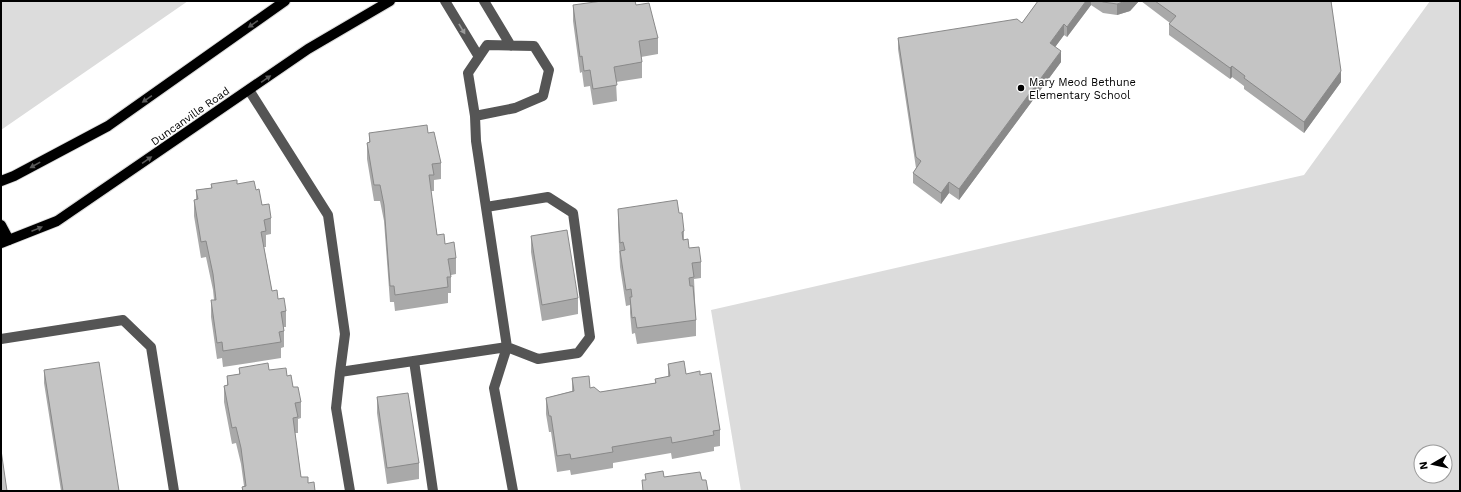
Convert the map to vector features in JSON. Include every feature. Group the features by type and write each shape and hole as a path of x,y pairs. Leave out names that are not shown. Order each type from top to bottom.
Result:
{"main road":[{"path":"1,181 14,176 108,126 284,1"},
{"name":"Duncanville Road","path":"5,242 57,221 308,49 390,1"},
{"path":"1,224 5,242"}],"lane":[{"path":"445,1 479,57"},
{"path":"484,1 510,46"},
{"path":"475,116 515,108 543,96 548,70 534,46 487,45 468,73 475,116 476,141 507,347 494,388 513,491"},
{"path":"249,90 328,215 345,334 336,408 350,491"},
{"path":"340,372 507,347 538,359 578,353 590,337 573,213 548,197 486,207"},
{"path":"1,339 123,320 151,347 174,491"},
{"path":"414,361 433,491"}],"shaded area":[{"path":"1,1 188,1 1,130"},
{"path":"1430,1 1460,1 1460,491 741,491 711,310 1304,175"}],"building":[{"path":"602,1 635,1 636,5 649,3 658,38 639,41 642,62 614,67 617,85 593,89 590,70 584,71 582,56 580,57 573,5"},
{"path":"1038,1 1086,1 1067,27 1064,24 1050,43 1061,51 959,189 949,182 941,193 913,173 921,161 916,157 898,38 1017,19 1022,23"},
{"path":"1101,1 1126,1 1117,4"},
{"path":"1155,1 1331,1 1341,71 1304,122 1244,78 1245,76 1232,66 1230,68 1169,24 1176,16"},
{"path":"427,125 428,133 434,132 441,163 432,164 434,175 429,175 437,235 444,234 445,244 454,242 456,258 448,259 451,277 447,277 448,287 395,295 394,286 390,286 384,205 380,185 374,185 367,143 370,142 369,133"},
{"path":"237,180 237,184 254,181 256,190 259,189 262,205 269,204 271,218 264,220 266,231 261,232 272,291 277,290 278,299 284,298 286,311 281,312 284,331 279,332 281,342 223,351 222,342 217,343 211,300 216,300 213,274 206,241 201,242 194,200 198,199 196,190 212,188 211,184"},
{"path":"677,200 679,213 682,213 684,231 682,232 683,240 688,239 689,248 699,247 701,262 692,263 694,277 689,278 690,286 693,286 696,320 637,328 635,317 632,318 630,297 632,297 631,289 626,290 620,251 625,250 623,242 620,243 618,209"},
{"path":"567,230 578,298 542,305 531,236"},
{"path":"684,361 686,374 700,371 700,375 711,373 720,430 713,431 714,435 672,443 671,437 612,447 613,452 571,459 570,454 557,456 551,416 549,416 546,398 574,391 572,378 589,376 590,388 594,387 600,392 656,383 655,379 670,376 668,364"},
{"path":"99,362 119,491 63,491 44,370"},
{"path":"268,363 269,370 286,368 287,376 291,375 293,387 298,387 301,402 295,403 298,417 293,418 301,477 308,477 308,483 314,482 315,491 243,491 242,487 246,486 241,448 236,427 232,428 224,386 228,385 227,376 240,374 239,368"},
{"path":"408,393 419,463 387,468 377,397"},
{"path":"1,450 7,491 1,491"},
{"path":"663,471 664,477 700,472 702,480 706,480 708,491 643,491 642,480 646,480 645,474"}],"place":[{"name":"Mary Meod Bethune Elementary School","path":"1021,88"}]}
